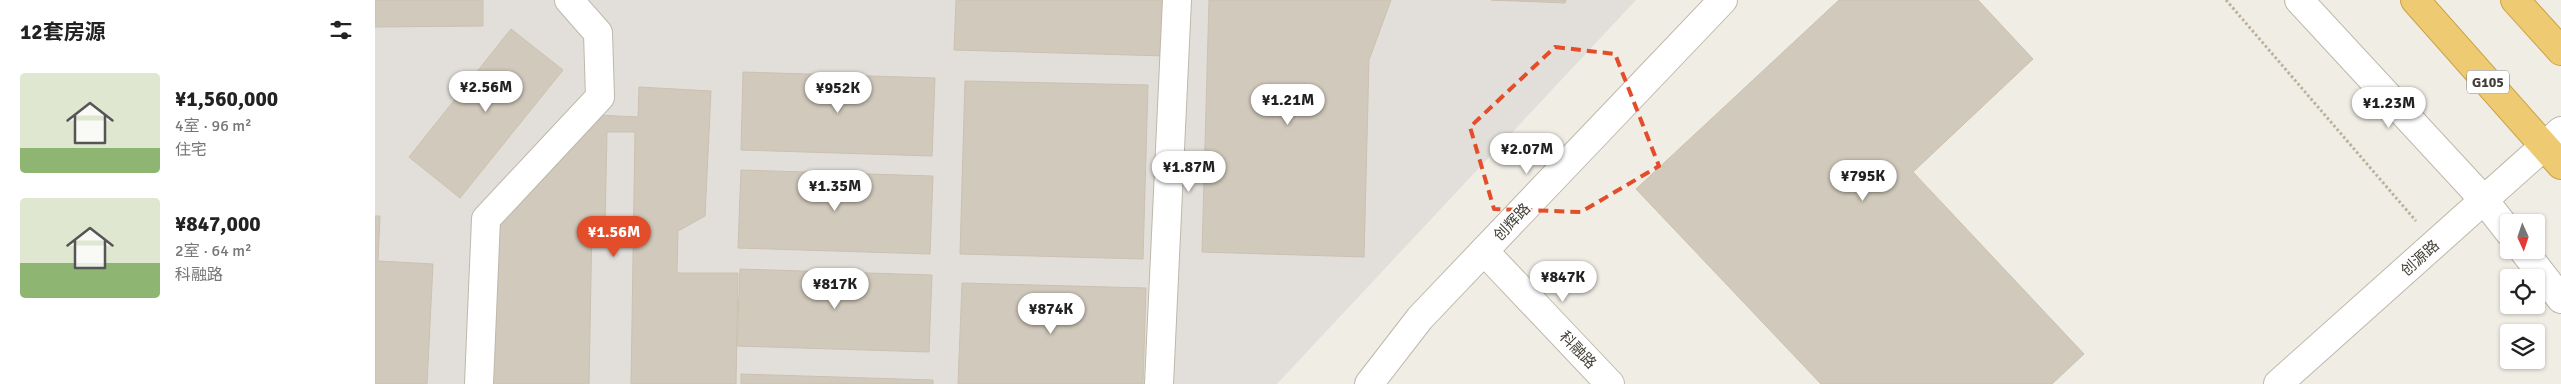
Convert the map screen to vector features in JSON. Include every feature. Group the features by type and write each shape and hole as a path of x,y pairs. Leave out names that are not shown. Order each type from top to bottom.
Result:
{"highway":[{"name":"G105","path":"2415,0 2555,147"},
{"path":"2515,0 2561,51"},
{"path":"2530,0 2561,35"}],"street":[{"path":"479,384 486,219 599,97 599,33 569,0"},
{"path":"1159,384 1177,0"},
{"name":"创辉路","path":"1369,384 1420,318 1723,0"},
{"path":"2299,0 2484,200 2500,220"},
{"name":"创源路","path":"2278,384 2484,200 2555,147"},
{"name":"科融路","path":"1484,251 1611,384"},
{"path":"2530,259 2561,299"}],"path":[{"path":"2226,0 2436,244"}],"highlighted area":[{"path":"1555,47 1615,54 1659,166 1581,212 1494,209 1470,127"}],"shaded area":[{"path":"375,0 1636,0 1277,384 375,384"}],"building":[{"path":"375,0 483,0 483,26 375,27"},
{"path":"956,0 1167,0 1165,56 954,50"},
{"path":"1209,0 1391,0 1369,60 1364,257 1202,252"},
{"path":"1491,0 1566,0 1565,3"},
{"path":"1839,0 1978,0 2033,59 1913,172 2084,354 2052,384 1821,384 1636,189"},
{"path":"511,29 563,70 460,198 409,157"},
{"path":"743,72 935,78 932,156 741,150"},
{"path":"965,81 1148,85 1143,259 960,254"},
{"path":"639,87 711,91 705,216 678,231 677,273 738,273 736,384 631,384 635,132 607,132 605,225 592,225 589,384 489,384 493,223 597,115 638,117"},
{"path":"741,170 933,176 930,254 738,248"},
{"path":"375,216 380,216 378,261 433,264 427,384 375,384"},
{"path":"740,269 932,275 929,352 737,346"},
{"path":"962,283 1146,288 1143,384 958,384"},
{"path":"741,374 933,380 933,384 741,384"}]}
